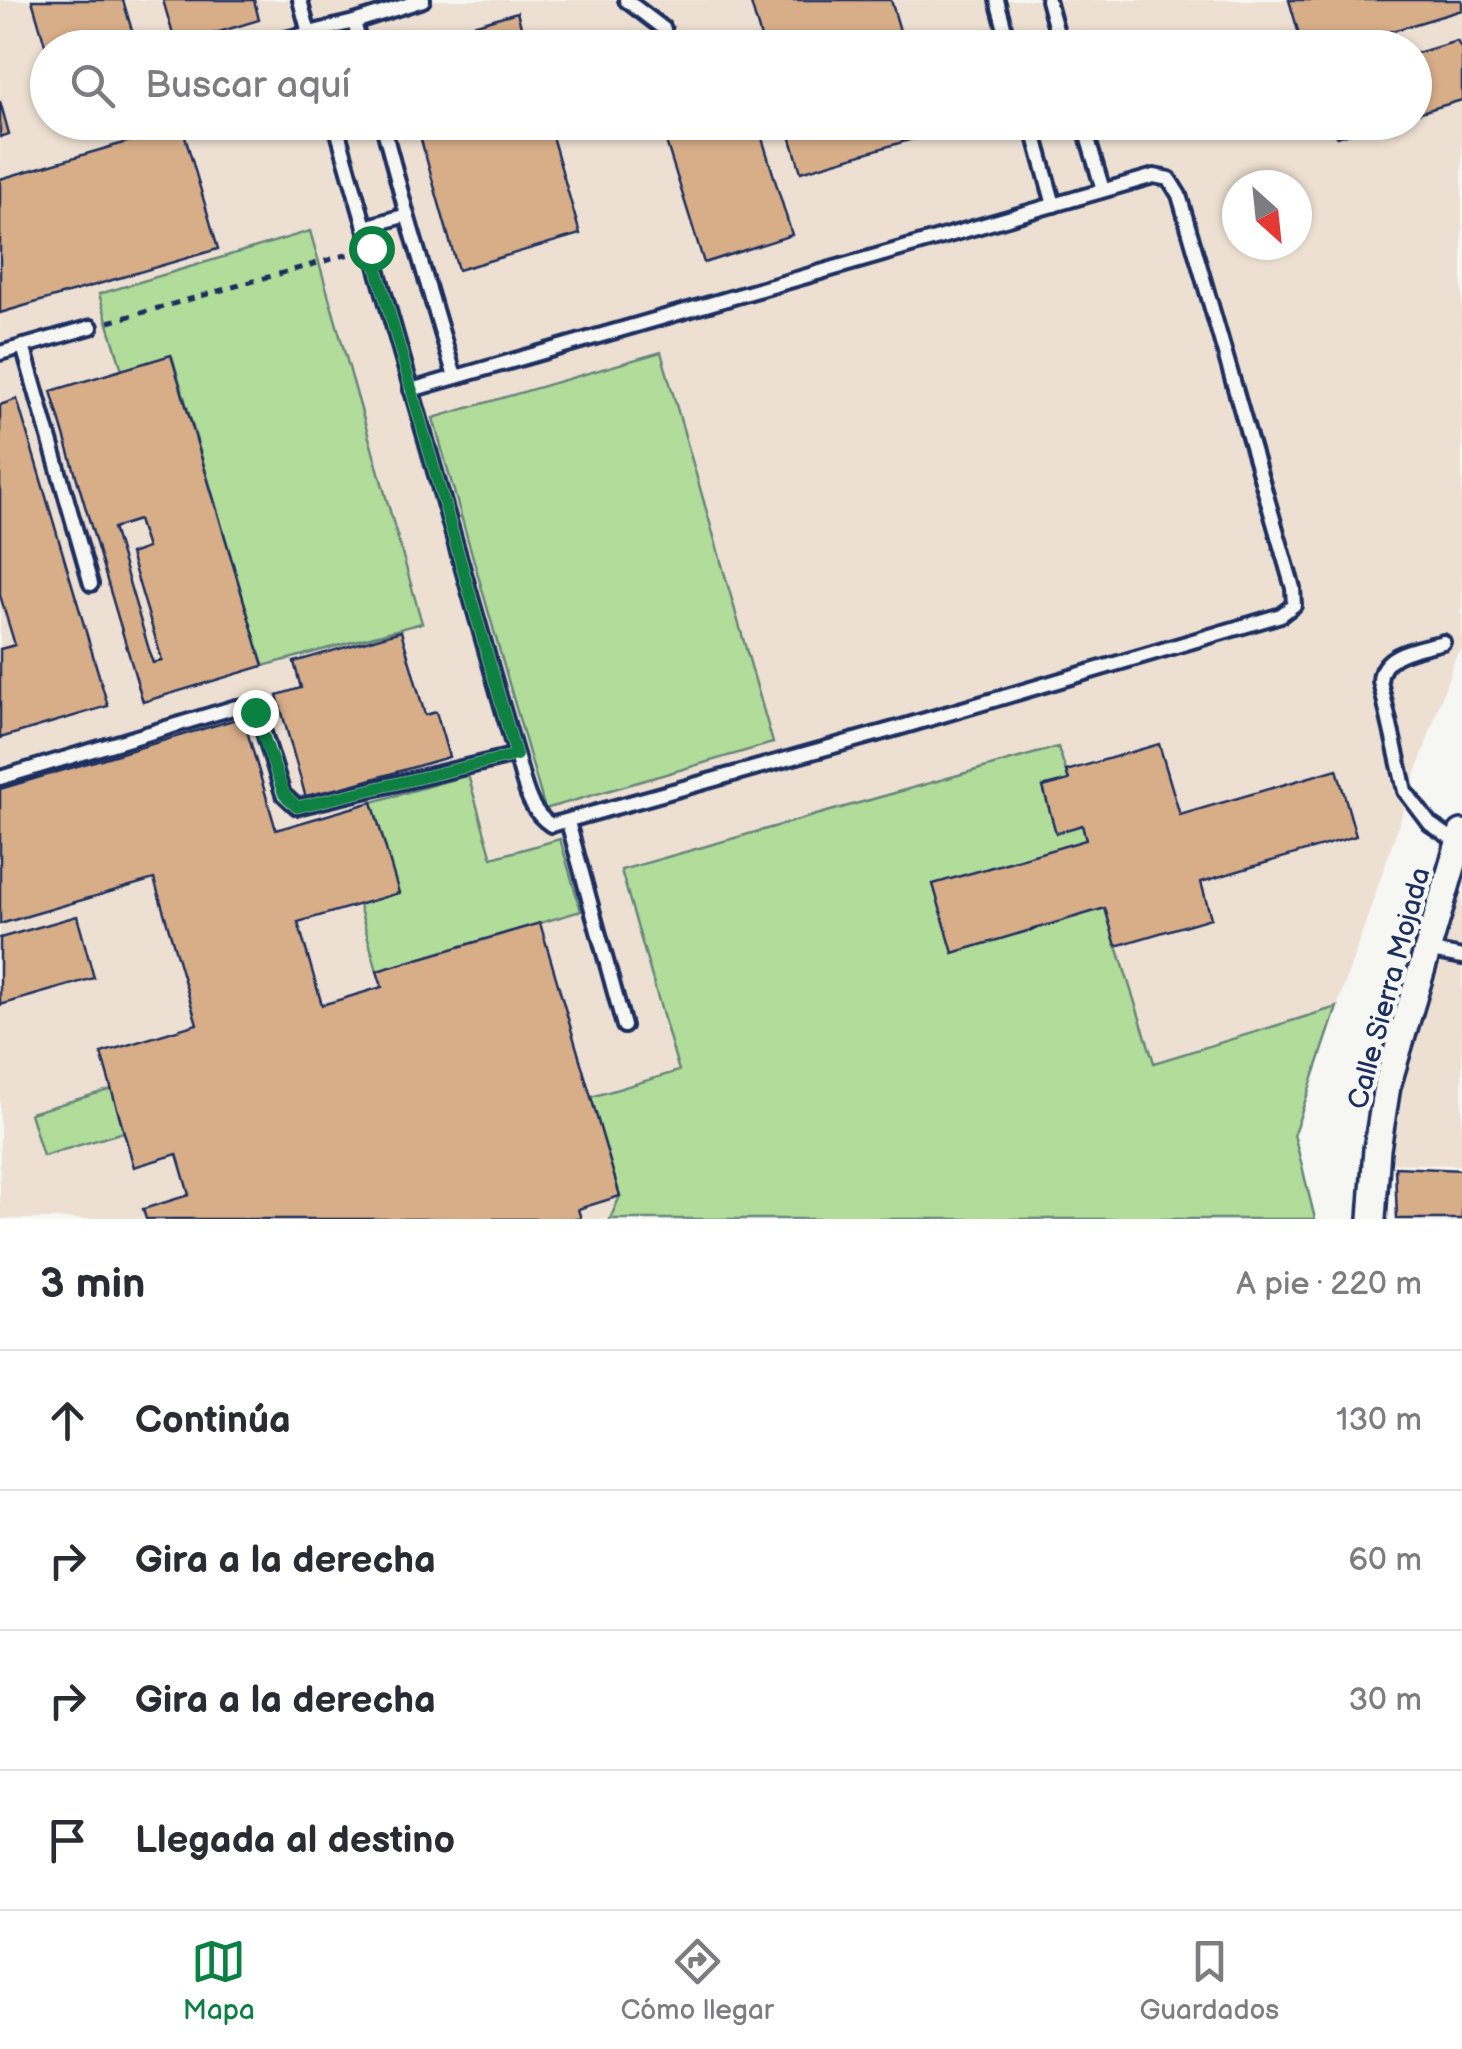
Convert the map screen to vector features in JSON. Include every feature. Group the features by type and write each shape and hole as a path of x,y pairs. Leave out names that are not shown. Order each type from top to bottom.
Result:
{"street":[{"name":"Calle Sierra Mojada","path":"1372,1219 1377,1149 1388,1086 1460,838"}],"lane":[{"path":"300,0 308,30"},
{"path":"313,30 354,22 423,0"},
{"path":"626,0 664,29"},
{"path":"996,0 1005,30"},
{"path":"1048,0 1056,30"},
{"path":"354,22 356,30"},
{"path":"340,140 411,390 516,755 537,816 551,825 1281,616 1294,605 1293,588 1179,194 1168,179 1154,176 1102,190 411,390"},
{"path":"387,140 455,377"},
{"path":"1036,140 1054,204"},
{"path":"1088,140 1102,190"},
{"path":"365,227 407,215"},
{"path":"0,353 90,327"},
{"path":"23,346 91,584"},
{"path":"1442,642 1386,662 1380,671 1380,681 1405,791 1430,824 1460,838"},
{"path":"0,778 236,707 246,707 260,720 284,794 297,807 516,755"},
{"path":"568,822 624,1026"},
{"path":"1427,950 1462,957"}],"path":[{"path":"90,327 371,248"}],"shaded area":[{"path":"0,0 1462,0 1462,650 1455,658 1294,1134 1315,1219 0,1219"},
{"path":"1462,856 1462,1165 1376,1163"}],"green space":[{"path":"310,231 422,623 263,666 172,356 122,370 99,294"},
{"path":"661,352 773,743 545,809 433,418"},
{"path":"1058,747 1069,780 1043,787 1056,832 1082,825 1086,840 934,884 953,953 1105,908 1154,1063 1337,1007 1294,1134 1315,1219 610,1219 620,1196 591,1097 679,1071 621,870"},
{"path":"468,775 492,858 560,839 581,911 377,971 359,905 398,892 372,802"},
{"path":"112,1089 124,1132 43,1156 30,1113"}],"building":[{"path":"32,0 123,0 132,30 41,30"},
{"path":"163,0 254,0 259,20 226,30 172,30"},
{"path":"750,0 891,0 900,30 759,30"},
{"path":"1289,0 1462,0 1462,10 1396,30 1298,30"},
{"path":"517,12 522,30 456,30"},
{"path":"1457,41 1462,50 1462,100 1432,109 1432,49"},
{"path":"0,101 9,134 0,137"},
{"path":"134,140 186,140 218,249 0,313 0,179"},
{"path":"421,140 553,140 580,234 458,270"},
{"path":"666,140 763,140 792,235 704,263"},
{"path":"791,140 910,140 801,172"},
{"path":"171,355 263,666 143,702 51,391","holes":["138,520 147,548 130,554 162,660 153,663 113,528"]},
{"path":"17,399 108,706 0,738 0,649 15,645 0,595 0,405"},
{"path":"401,631 425,715 436,712 449,757 306,798 277,695 301,688 294,662"},
{"path":"243,717 276,830 372,802 399,893 298,922 322,1005 382,987 377,971 540,923 620,1196 578,1209 581,1219 146,1219 143,1209 189,1195 177,1154 134,1167 101,1053 197,1024 154,879 0,924 0,789"},
{"path":"1159,744 1180,815 1337,769 1356,836 1201,882 1211,918 1116,946 1105,908 953,953 933,884 1086,840 1082,825 1056,833 1043,787 1069,780 1066,771"},
{"path":"77,916 94,978 0,1005 0,938"},
{"path":"1395,1167 1462,1170 1462,1219 1397,1219"}],"route":[{"path":"255,712 284,794 297,807 516,755 371,248"}]}
